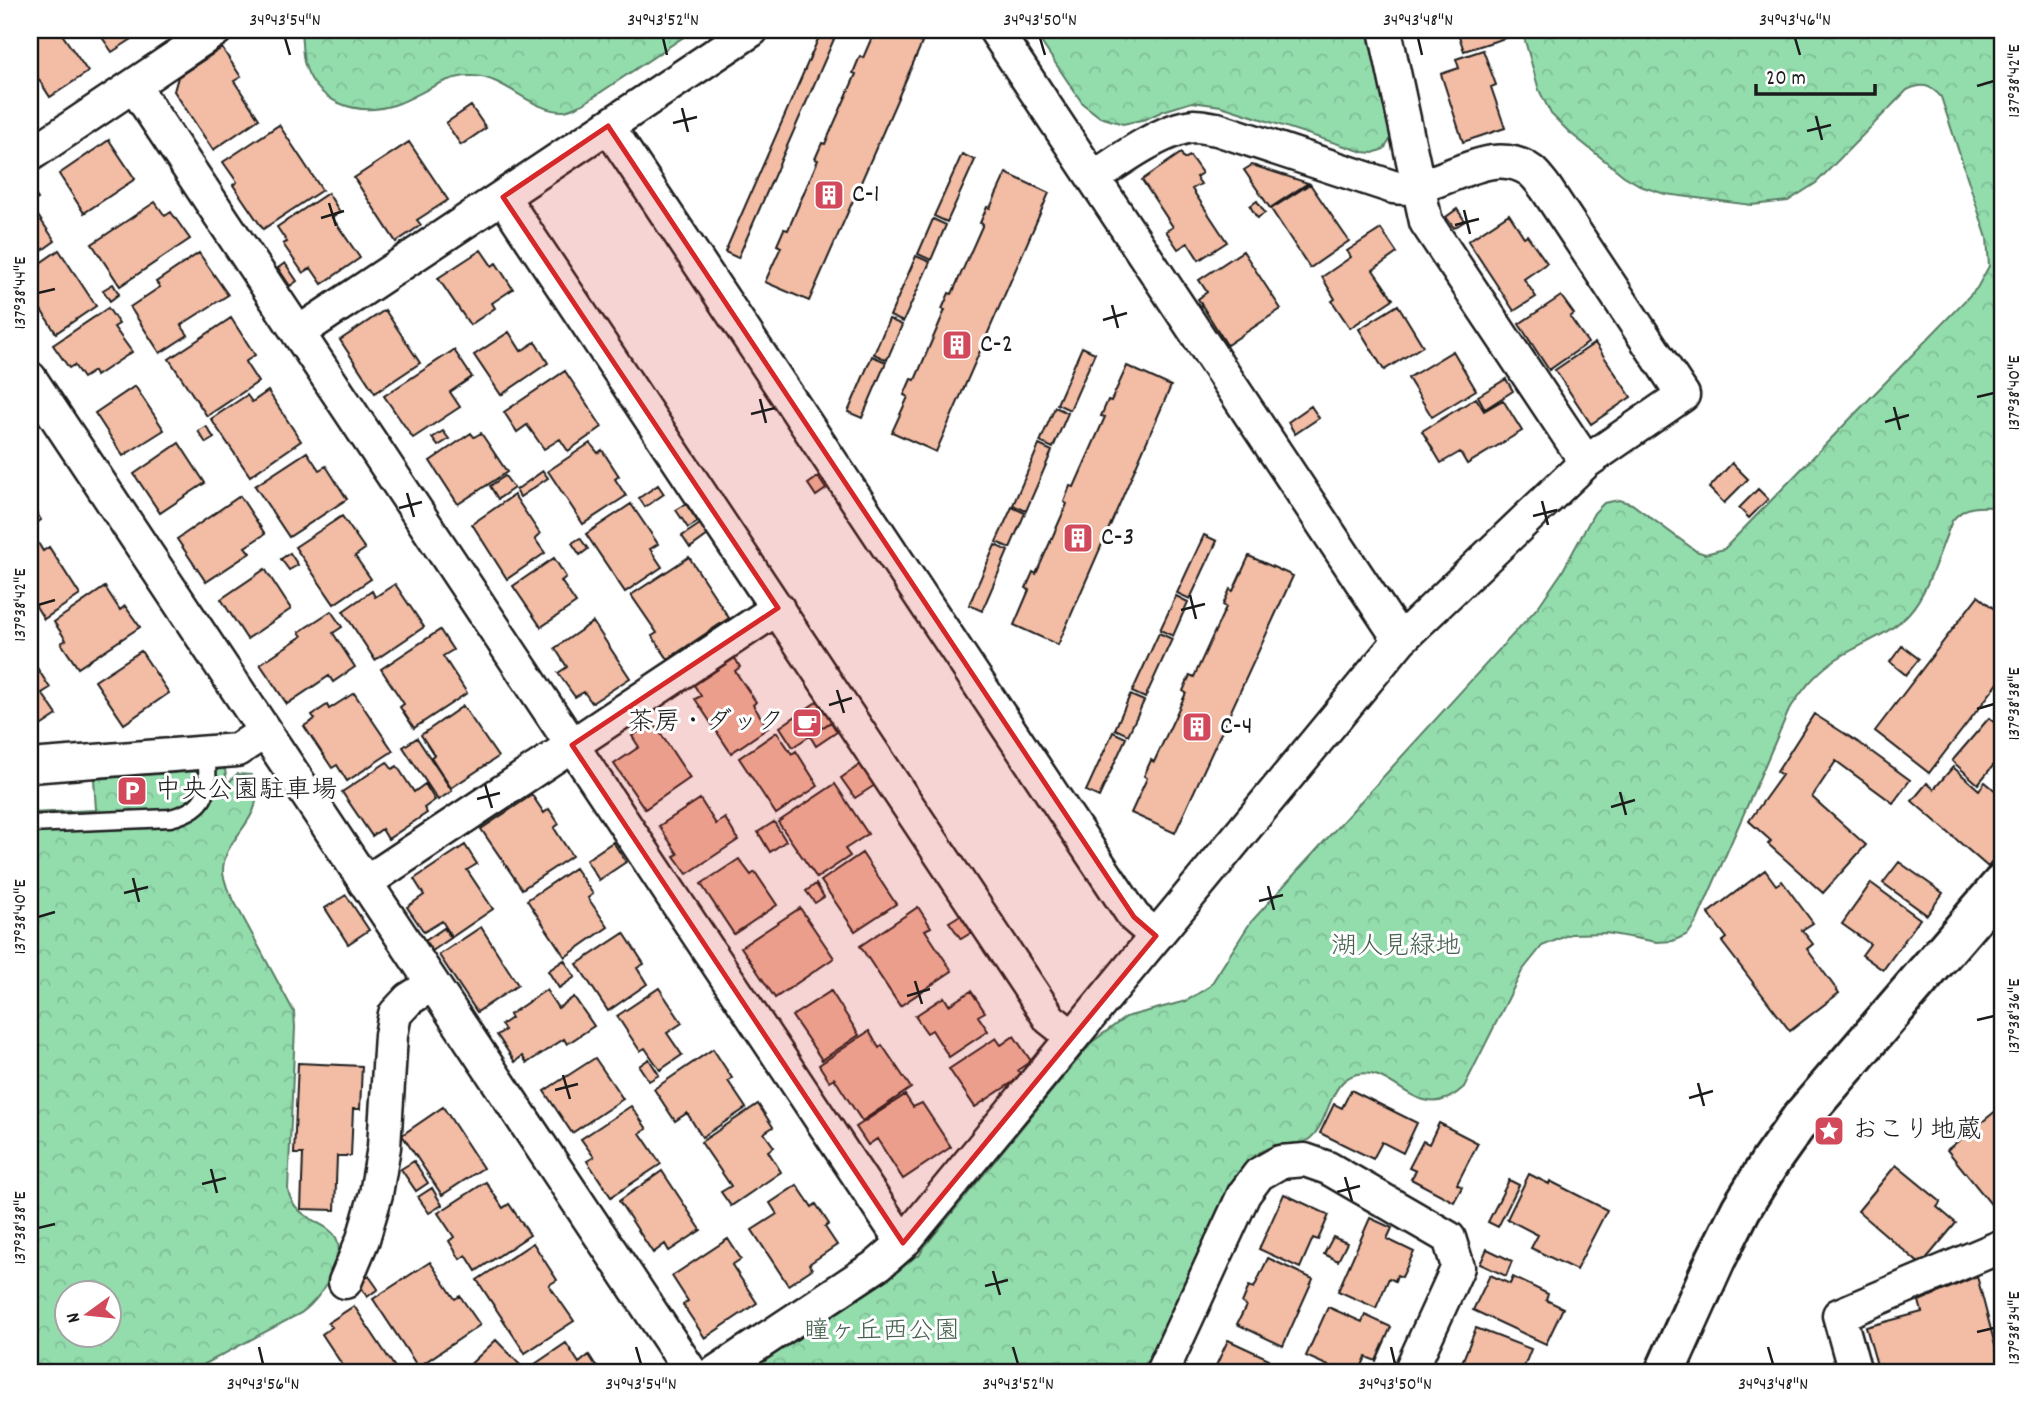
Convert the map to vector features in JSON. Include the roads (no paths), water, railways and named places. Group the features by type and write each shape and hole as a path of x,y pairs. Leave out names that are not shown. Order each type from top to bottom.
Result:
{"street":[{"path":"30,155 216,30"},
{"path":"298,333 752,30"},
{"path":"995,30 1400,640"},
{"path":"1385,30 1426,222 1586,462"},
{"path":"134,86 903,1243"},
{"path":"608,126 1134,917 1156,936"},
{"path":"716,1372 879,1264 903,1243 1400,640 1586,462 1683,395 1545,187 1532,171 1513,162 1492,161 1420,187 1406,189 1217,129 1193,126 1171,132 1130,153 1094,178"},
{"path":"503,197 1050,1019 1073,1037"},
{"path":"30,378 691,1372"},
{"path":"365,883 778,608"},
{"path":"30,766 237,750 265,732"},
{"path":"1665,1372 1716,1259 1741,1209 1770,1162 1802,1117 2002,884"},
{"path":"345,1282 363,1239 376,1194 384,1147 391,1035 395,1014 410,999 433,984"},
{"path":"1163,1372 1244,1194 1259,1174 1280,1162 1305,1160 1328,1168 1449,1238 1458,1267 1410,1372"},
{"path":"1855,1372 1839,1315 2002,1246"}],"lane":[{"path":"30,824 170,818 189,814 203,801 209,782 206,752"}],"place":[{"name":"C-1","path":"829,195"},
{"name":"C-2","path":"957,345"},
{"name":"C-3","path":"1078,538"},
{"name":"茶房・ダック","path":"807,723"},
{"name":"C-4","path":"1197,727"},
{"name":"中央公園駐車場","path":"132,791"},
{"name":"おこり地蔵","path":"1829,1131"}],"park label":[{"name":"湖人見緑地","path":"1396,947"},
{"name":"瞳ヶ丘西公園","path":"882,1332"}]}
